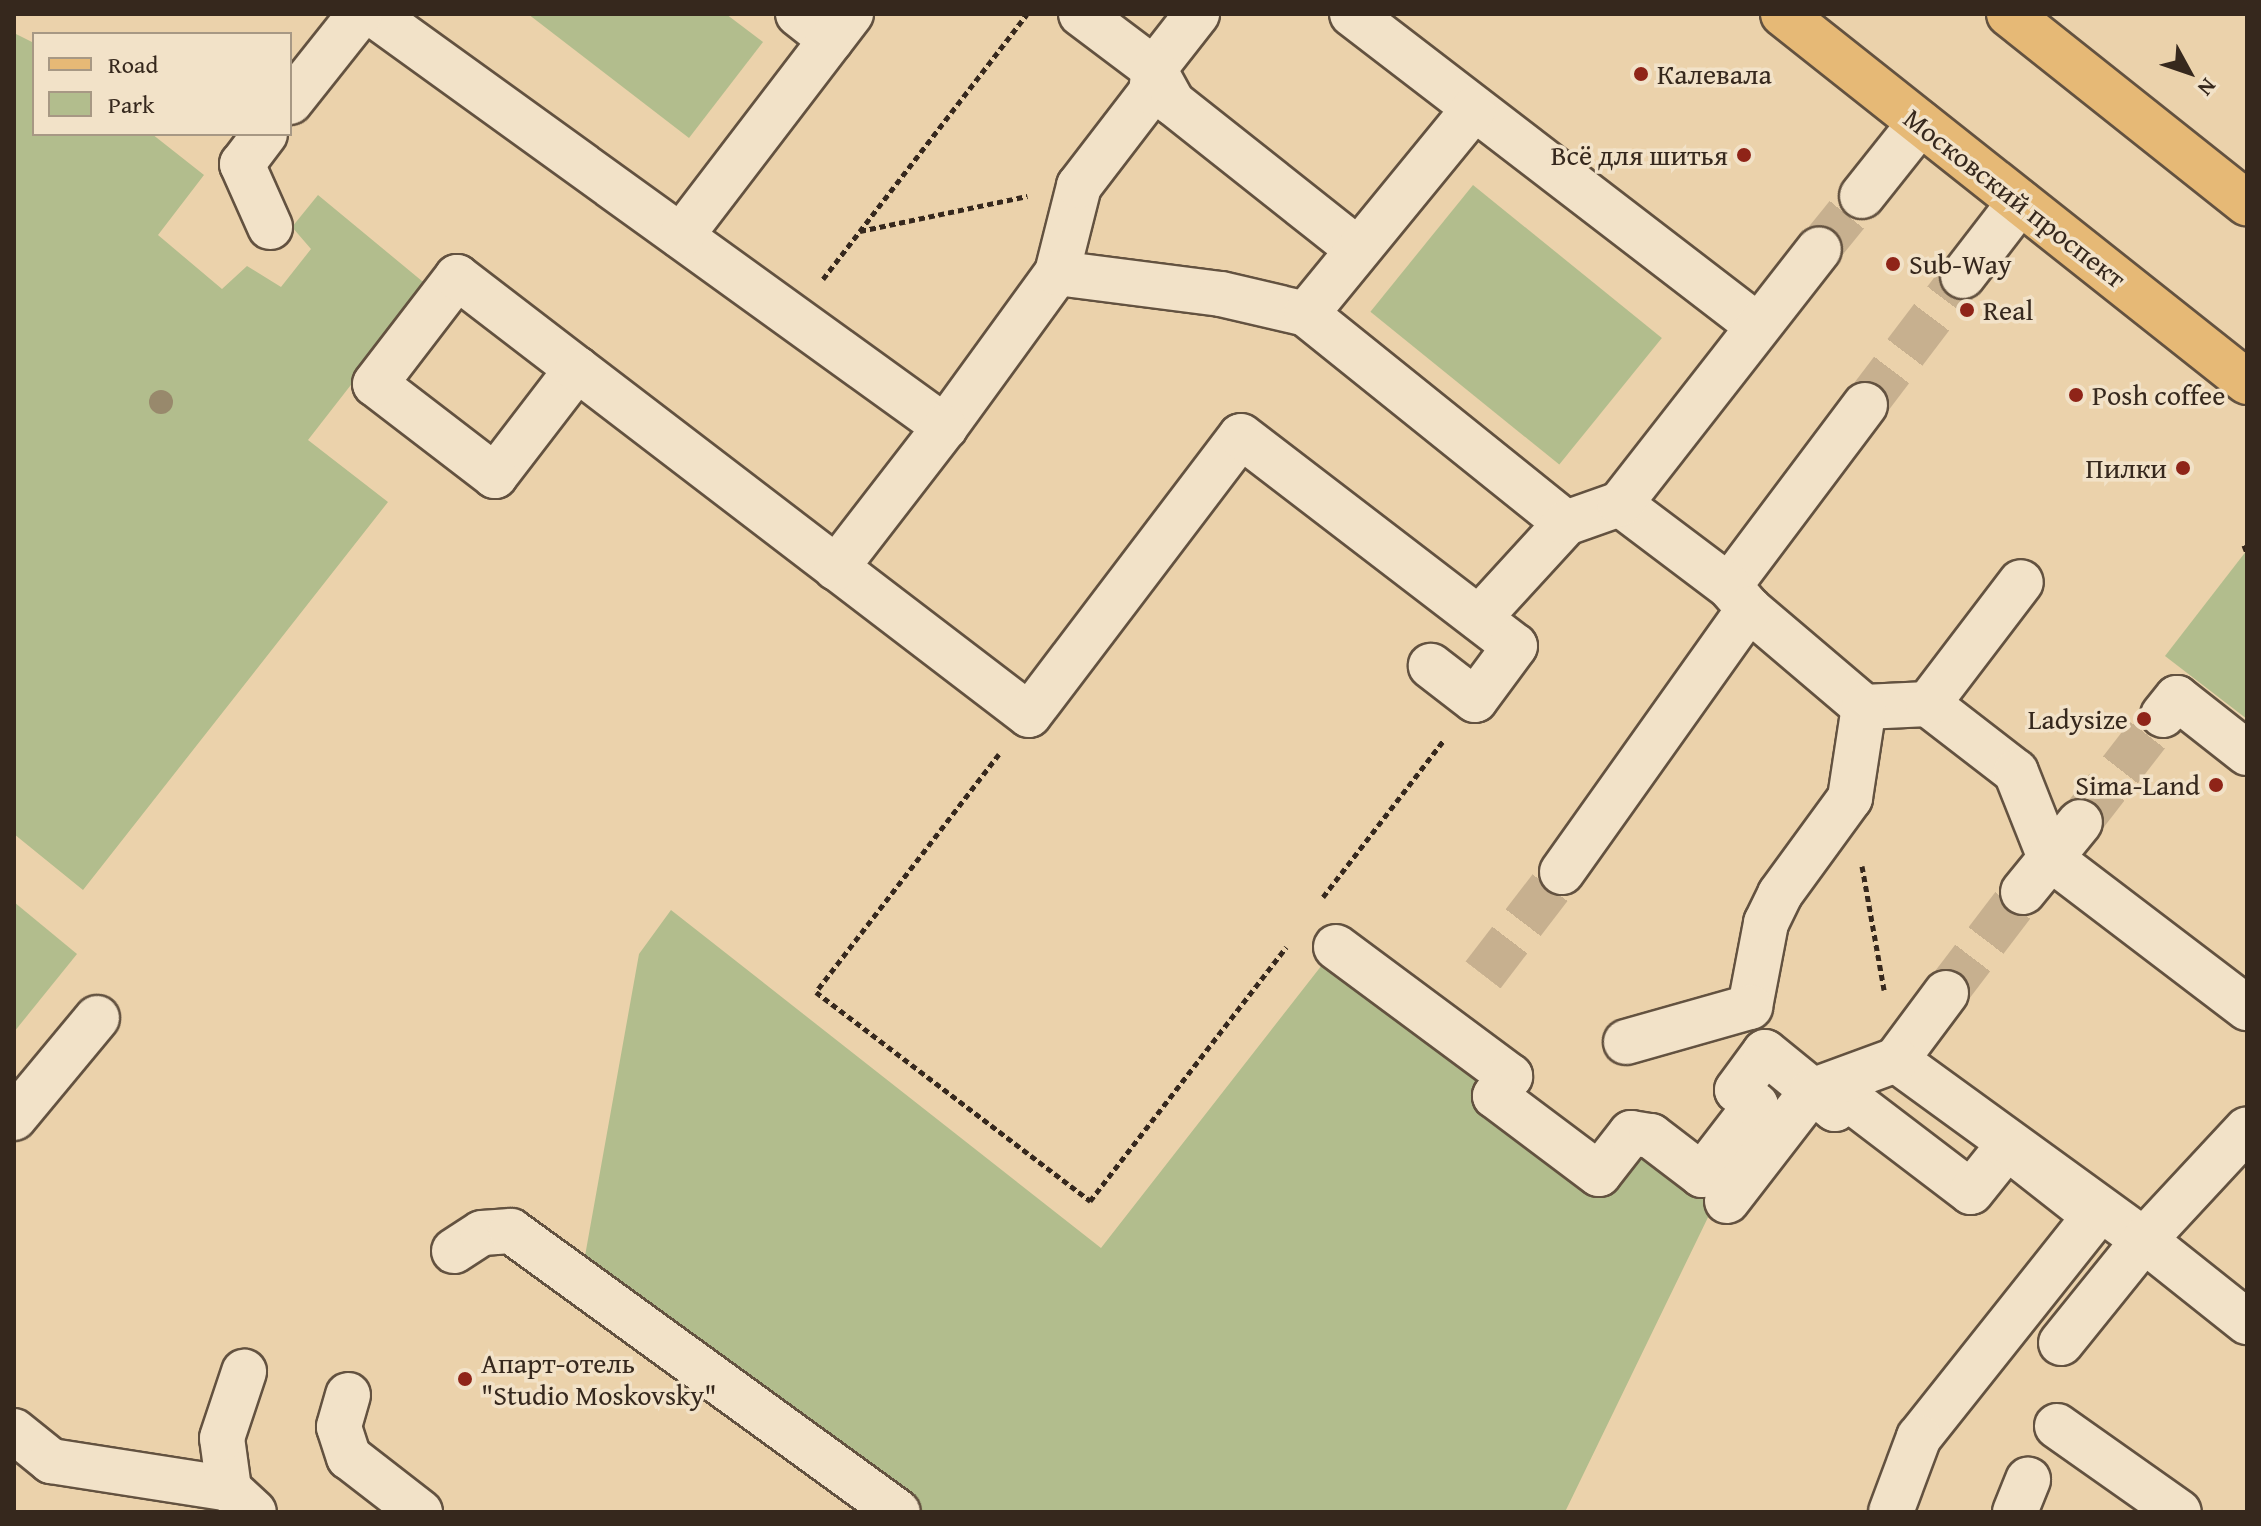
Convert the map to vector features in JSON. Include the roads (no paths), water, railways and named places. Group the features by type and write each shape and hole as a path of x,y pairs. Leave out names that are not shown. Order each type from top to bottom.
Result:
{"main road":[{"name":"Московский проспект","path":"1783,14 2247,382"},
{"path":"2009,14 2247,203"}],"lane":[{"path":"292,99 360,14"},
{"path":"373,14 945,427"},
{"path":"1081,14 1154,69 1173,103 1357,249"},
{"path":"836,568 945,427 1057,273 1079,186 1151,92 1154,69 1197,14"},
{"path":"1352,14 1758,326"},
{"path":"681,236 827,23"},
{"path":"1306,314 1473,110"},
{"path":"1862,196 1920,123"},
{"path":"263,136 242,164 270,227"},
{"path":"1963,276 2020,202"},
{"path":"1479,618 1566,523 1620,504 1819,249"},
{"path":"1057,273 1221,294 1306,314 1566,523"},
{"path":"577,369 495,476 375,384 457,277 1029,715 1241,436 1515,646 1475,700 1431,666"},
{"path":"1562,872 1865,405"},
{"path":"1620,504 1739,598 1864,707 1928,704 2016,772 2050,858 2247,1008"},
{"path":"1928,704 2021,582"},
{"path":"2163,715 2177,698 2247,753"},
{"path":"1750,1007 1766,923 1780,894 1850,798 1864,707"},
{"path":"2023,892 2080,822"},
{"path":"1336,947 1510,1076 1495,1096 1599,1174 1631,1133 1651,1136 1702,1175 1756,1105 1737,1090 1765,1052 1820,1088"},
{"path":"1727,1201 1820,1088 1896,1060 1946,993"},
{"path":"1626,1042 1750,1007"},
{"path":"1750,1007 1835,1109 1845,1096 1971,1192 2007,1147 2095,1216 1919,1437 1891,1512"},
{"path":"14,1118 97,1018"},
{"path":"1896,1060 2144,1240 2247,1322"},
{"path":"2061,1343 2144,1240 2247,1129"},
{"path":"454,1251 482,1233 511,1231 898,1512"},
{"path":"14,1431 51,1461 242,1500 222,1438 244,1372"},
{"path":"348,1395 339,1427 349,1457 420,1512"},
{"path":"2057,1426 2179,1512"}],"tunnel":[{"path":"1819,249 1862,196"},
{"path":"1865,405 1963,276"},
{"path":"2080,822 2163,715"},
{"path":"1483,975 1562,872"},
{"path":"1946,993 2023,892"}],"place":[{"name":"Калевала","path":"1641,74"},
{"name":"Всё для шитья","path":"1744,155"},
{"name":"Sub-Way","path":"1893,264"},
{"name":"Real","path":"1967,310"},
{"name":"Posh coffee","path":"2076,395"},
{"name":"Пилки","path":"2183,468"},
{"name":"Ladysize","path":"2144,719"},
{"name":"Sima-Land","path":"2216,785"},
{"name":"Апарт-отель \"Studio Moskovsky\"","path":"465,1379"}]}
